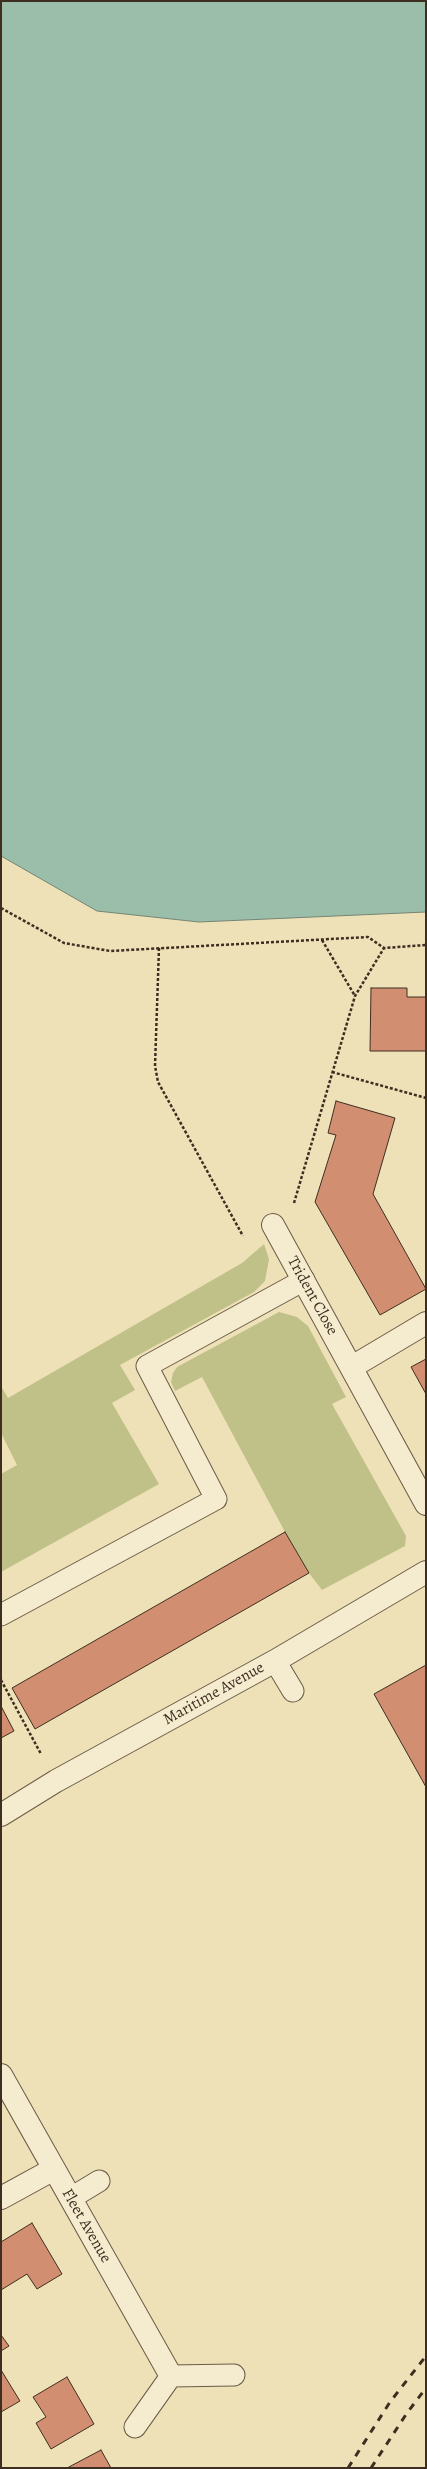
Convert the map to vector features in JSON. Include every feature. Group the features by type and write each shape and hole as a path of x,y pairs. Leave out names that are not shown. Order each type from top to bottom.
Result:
{"street":[{"name":"Trident Close","path":"274,1229 352,1366 426,1504"},
{"path":"352,1366 426,1323"},
{"name":"Maritime Avenue","path":"1,1815 56,1781 275,1661 426,1572"},
{"name":"Fleet Avenue","path":"1,2075 171,2376"},
{"path":"1,2198 54,2170"}],"lane":[{"path":"1,1614 216,1499 147,1366 304,1280"},
{"path":"275,1661 293,1691"},
{"path":"70,2198 99,2181"},
{"path":"135,2427 171,2376 234,2375"}],"path":[{"path":"1,908 64,943 110,951 368,937 384,948 426,945"},
{"path":"322,940 355,996"},
{"path":"159,948 155,1066 158,1082 249,1247 274,1229 292,1210 355,996 384,948"},
{"path":"332,1072 426,1098"},
{"path":"1,1680 44,1759"}],"green space":[{"path":"264,1244 269,1259 265,1281 254,1292 120,1365 135,1390 112,1403 159,1484 1,1572 1,1474 17,1465 1,1433 1,1386 8,1398 242,1263"},
{"path":"279,1312 297,1317 308,1326 346,1397 332,1404 406,1536 405,1546 322,1590 309,1573 285,1532 202,1377 175,1391 171,1382 173,1373 177,1367"}],"shaded area":[{"path":"1,1 426,1 426,912 199,922 97,911 1,856"}],"building":[{"path":"371,988 407,988 407,997 426,997 426,1051 370,1051"},
{"path":"336,1101 395,1118 373,1194 426,1289 380,1315 315,1202 336,1135 328,1133"},
{"path":"426,1359 426,1394 411,1367"},
{"path":"285,1532 309,1573 35,1729 12,1688"},
{"path":"426,1665 426,1787 374,1694"},
{"path":"1,1706 14,1731 1,1738"},
{"path":"32,2223 62,2274 37,2289 27,2274 1,2290 1,2242"},
{"path":"1,2335 9,2346 1,2351"},
{"path":"1,2370 20,2401 1,2412"},
{"path":"67,2377 94,2424 51,2449 36,2423 46,2417 33,2397"},
{"path":"101,2450 111,2468 67,2468"}],"railway":[{"path":"348,2468 390,2402 426,2356"},
{"path":"371,2468 407,2413 426,2388"}]}
